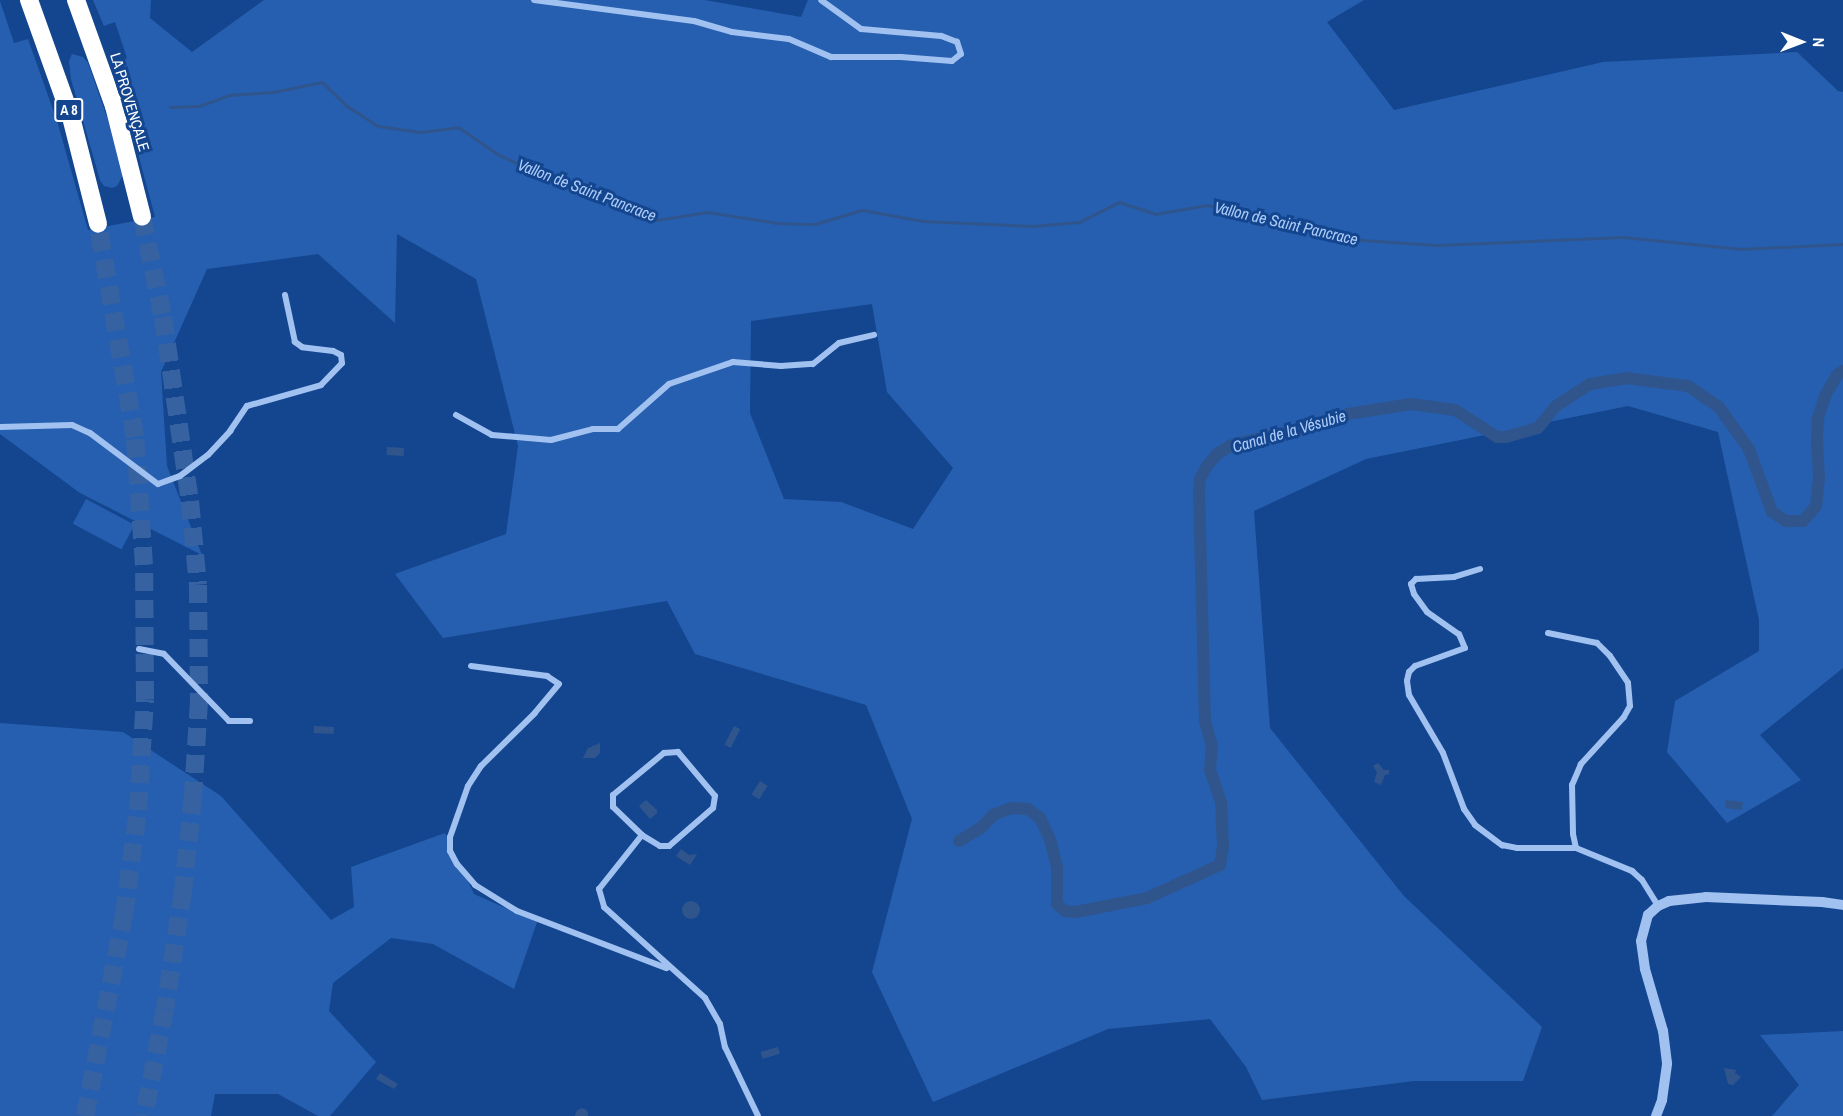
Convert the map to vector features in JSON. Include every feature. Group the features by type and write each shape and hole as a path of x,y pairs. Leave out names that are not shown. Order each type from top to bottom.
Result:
{"highway":[{"name":"A 8","path":"29,0 71,117 98,224"},
{"name":"LA PROVENÇALE","path":"76,0 114,106 142,217"}],"street":[{"path":"534,0 694,21 732,32 789,39 831,57 901,57 952,62 961,54 957,42 941,36 861,29 820,0"},
{"path":"0,427 72,425 90,433 158,484 180,476 208,455 230,431 247,406 321,385 342,363 341,355 333,351 302,347 295,342 285,295"},
{"path":"456,415 492,435 550,440 593,429 618,429 669,384 733,362 781,366 813,364 839,343 874,335"},
{"path":"1480,569 1454,578 1416,579 1411,584 1414,594 1427,612 1459,634 1465,648 1415,666 1409,672 1407,681 1410,695 1443,753 1464,809 1481,831 1502,845 1517,848 1576,848 1632,871 1642,880 1658,906"},
{"path":"1548,633 1597,643 1610,656 1628,683 1630,706 1624,717 1581,764 1572,785 1576,848"},
{"path":"139,649 164,654 229,721 250,721"},
{"path":"471,666 547,676 558,684 535,713 481,765 468,786 450,837 450,851 457,864 475,885 517,911 672,970"},
{"path":"678,752 715,796 713,808 669,846 660,846 642,835 613,807 613,795 664,753 678,752"},
{"path":"642,835 599,889 604,908 705,998 720,1024 725,1047 758,1116"},
{"path":"1656,1116 1662,1100 1667,1064 1663,1031 1645,969 1641,941 1648,915 1658,906 1670,901 1706,897 1843,905"}],"shaded area":[{"path":"93,0 151,0 150,18 192,52 264,0 705,0 801,17 808,0 1364,0 1327,22 1394,110 1603,62 1797,52 1838,91 1843,92 1843,668 1760,735 1801,780 1727,823 1667,752 1675,701 1759,651 1759,620 1718,432 1628,406 1366,459 1254,511 1270,728 1404,896 1542,1027 1523,1081 1414,1081 1262,1100 1246,1067 1210,1019 1108,1029 933,1102 872,972 912,819 866,705 695,654 667,601 443,638 395,574 506,534 518,446 476,279 397,234 395,323 318,254 207,269 161,372 167,466 202,555 80,493 0,434 0,1 14,43 28,39 57,121 88,230 155,217 119,82 127,79 122,60 127,58 115,22 104,26","holes":["872,304 887,392 953,468 913,529 841,502 784,499 750,413 751,321"]},
{"path":"72,54 83,57 88,63 109,123 123,175 117,186 112,188 104,186 100,180 71,79 69,61"},
{"path":"387,447 404,448 404,456 387,455"},
{"path":"86,499 135,525 121,550 73,524"},
{"path":"0,723 123,732 221,796 331,920 354,907 351,867 445,833 474,894 537,922 514,989 433,944 391,938 333,983 329,1011 376,1062 330,1116 318,1116 278,1094 215,1094 211,1116 0,1116"},
{"path":"314,726 334,727 334,734 314,733"},
{"path":"734,726 740,729 731,748 724,745"},
{"path":"600,743 600,753 595,758 583,758 588,748"},
{"path":"1378,763 1384,770 1389,770 1389,774 1385,775 1381,785 1374,782 1377,772 1373,766"},
{"path":"760,781 768,786 759,799 752,795"},
{"path":"646,800 657,810 657,813 650,819 639,806"},
{"path":"1726,800 1743,802 1742,810 1725,808"},
{"path":"681,849 689,855 697,854 690,865 676,856"},
{"path":"691,901 697,904 700,910 697,916 691,919 685,916 682,910 685,904"},
{"path":"1843,1031 1843,1116 1772,1116 1799,1085 1760,1035"},
{"path":"778,1047 780,1054 763,1059 761,1052"},
{"path":"1724,1068 1736,1070 1735,1073 1741,1077 1733,1085 1728,1084"},
{"path":"380,1073 398,1084 394,1089 376,1079"}],"waterway":[{"name":"Vallon de Saint Pancrace","path":"170,107 199,106 229,95 273,92 322,82 347,106 378,126 420,132 458,127 499,155 534,171 614,197 656,220 707,212 777,223 815,224 862,210 923,221 1033,226 1079,222 1119,202 1155,214 1207,205 1361,240 1437,245 1623,237 1741,249 1843,244"},
{"name":"Canal de la Vésubie","path":"959,841 981,828 993,815 1011,808 1028,809 1040,818 1050,839 1057,868 1057,904 1065,911 1076,912 1147,898 1220,865 1223,846 1221,802 1210,770 1212,746 1205,721 1199,490 1200,479 1207,466 1217,454 1232,445 1332,421 1348,414 1411,404 1455,410 1497,437 1506,437 1538,428 1556,406 1590,384 1626,378 1688,386 1719,407 1749,449 1772,512 1786,521 1803,521 1816,506 1819,478 1818,418 1825,396 1837,375 1843,371"}],"tunnel":[{"path":"142,217 163,317 190,501 198,585 199,701 193,796 183,891 165,1009 144,1116"},
{"path":"85,1116 124,915 138,810 145,699 144,565 135,437 98,224"}]}
